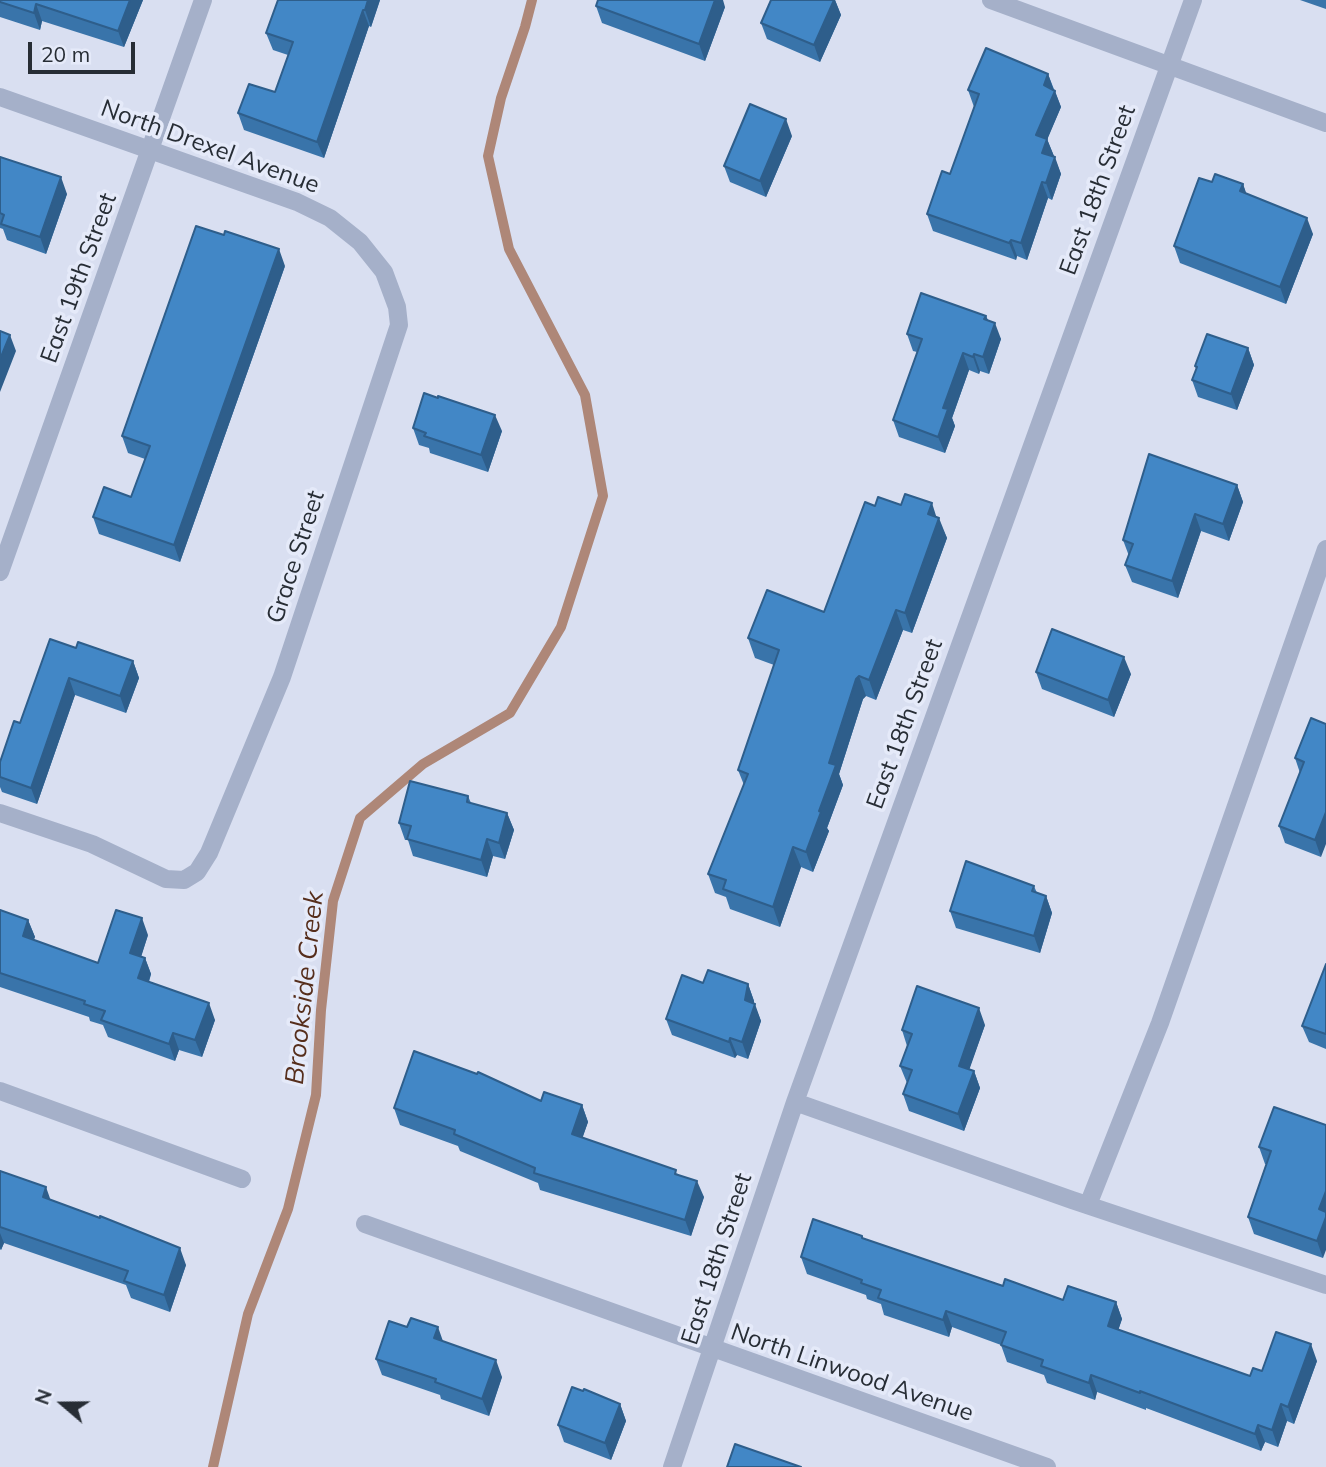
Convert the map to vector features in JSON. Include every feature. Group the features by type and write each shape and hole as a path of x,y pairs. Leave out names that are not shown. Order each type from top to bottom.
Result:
{"street":[{"name":"East 19th Street","path":"2,561 203,0"},
{"path":"991,0 1326,123"},
{"name":"East 18th Street","path":"672,1467 795,1102 1193,0"},
{"name":"North Drexel Avenue","path":"0,97 297,202 330,218 360,242 384,272"},
{"name":"Grace Street","path":"0,813 92,844 166,879 184,880 197,872 209,853 282,677 399,325 397,307 384,272"},
{"path":"1088,1205 1160,1023 1326,549"},
{"path":"0,1091 242,1179"},
{"path":"795,1102 1088,1205 1326,1284"},
{"name":"North Linwood Avenue","path":"365,1224 1047,1467"}],"building":[{"path":"0,0 130,0 118,31 36,4 34,13"},
{"path":"278,0 368,0 317,142 238,113 249,84 275,92 293,42 266,33"},
{"path":"598,0 715,0 699,44 596,6"},
{"path":"771,0 834,0 814,45 761,23"},
{"path":"986,48 1048,74 1044,85 1055,91 1036,135 1047,139 1042,153 1055,157 1046,183 1042,182 1021,243 1011,240 1009,243 927,214 942,171 950,174 979,94 968,90"},
{"path":"750,104 786,119 760,181 724,166"},
{"path":"0,157 61,177 40,237 1,224 4,215 0,213"},
{"path":"1215,174 1243,184 1240,191 1307,218 1280,287 1174,246 1199,178 1212,182"},
{"path":"196,226 224,235 225,231 279,249 174,545 93,517 104,487 131,497 150,446 122,436"},
{"path":"921,293 986,316 984,319 995,323 983,357 963,353 943,408 948,409 938,437 893,420 922,339 907,334"},
{"path":"0,331 10,335 0,359"},
{"path":"1207,334 1248,348 1231,394 1192,380"},
{"path":"424,393 495,415 481,455 424,436 426,433 413,428"},
{"path":"1149,454 1237,485 1223,524 1195,514 1172,581 1125,565 1133,544 1123,540"},
{"path":"905,494 932,503 928,514 939,518 905,613 896,610 869,680 859,676 856,679 829,763 836,765 806,852 793,847 773,907 723,889 726,880 708,874 748,774 738,770 779,650 748,638 767,590 824,612 865,502 875,506 878,497 901,505"},
{"path":"1052,629 1124,657 1108,700 1036,672"},
{"path":"50,639 76,648 78,642 133,661 120,696 69,678 31,788 0,777 0,762 14,721 20,723"},
{"path":"1311,718 1326,724 1326,812 1315,840 1279,826 1304,762 1295,758"},
{"path":"410,781 468,796 467,802 507,813 499,843 487,839 481,860 407,839 411,826 399,823"},
{"path":"966,861 1034,886 1032,891 1046,896 1034,936 950,911"},
{"path":"0,910 28,920 23,936 98,963 116,910 142,918 130,953 145,958 138,978 209,1003 195,1040 173,1033 169,1044 101,1020 105,1011 84,1004 85,1001 0,973"},
{"path":"1326,964 1326,1034 1302,1026"},
{"path":"708,970 748,984 745,1000 755,1004 742,1042 730,1038 729,1042 666,1019 682,975 703,983"},
{"path":"917,986 979,1008 959,1066 974,1071 958,1114 903,1094 912,1070 900,1066 912,1034 902,1030"},
{"path":"414,1051 477,1074 478,1072 541,1101 544,1092 582,1105 572,1134 676,1170 675,1174 697,1181 685,1220 534,1173 535,1168 454,1134 455,1130 394,1108"},
{"path":"1274,1107 1326,1125 1326,1191 1319,1209 1326,1212 1326,1217 1317,1241 1248,1217 1271,1151 1259,1147"},
{"path":"0,1171 46,1187 43,1197 180,1248 164,1295 124,1281 128,1271 0,1227"},
{"path":"813,1219 1003,1286 1005,1279 1063,1300 1068,1286 1116,1302 1108,1326 1250,1376 1253,1368 1262,1371 1276,1332 1311,1344 1288,1407 1281,1404 1272,1430 1258,1425 1255,1434 1091,1375 1089,1383 1041,1366 1043,1360 1001,1345 1006,1332 946,1311 943,1320 878,1298 881,1290 801,1257"},
{"path":"411,1318 438,1327 434,1338 496,1360 482,1399 435,1382 436,1379 376,1359 389,1321 407,1327"},
{"path":"572,1387 583,1391 584,1389 620,1404 605,1443 558,1425"},
{"path":"735,1444 801,1467 727,1467"}],"waterway":[{"name":"Brookside Creek","path":"213,1467 248,1314 288,1209 316,1095 321,1010 333,901 360,818 423,764 510,713 561,627 603,496 585,395 509,249 488,156 501,98 532,0"}]}
